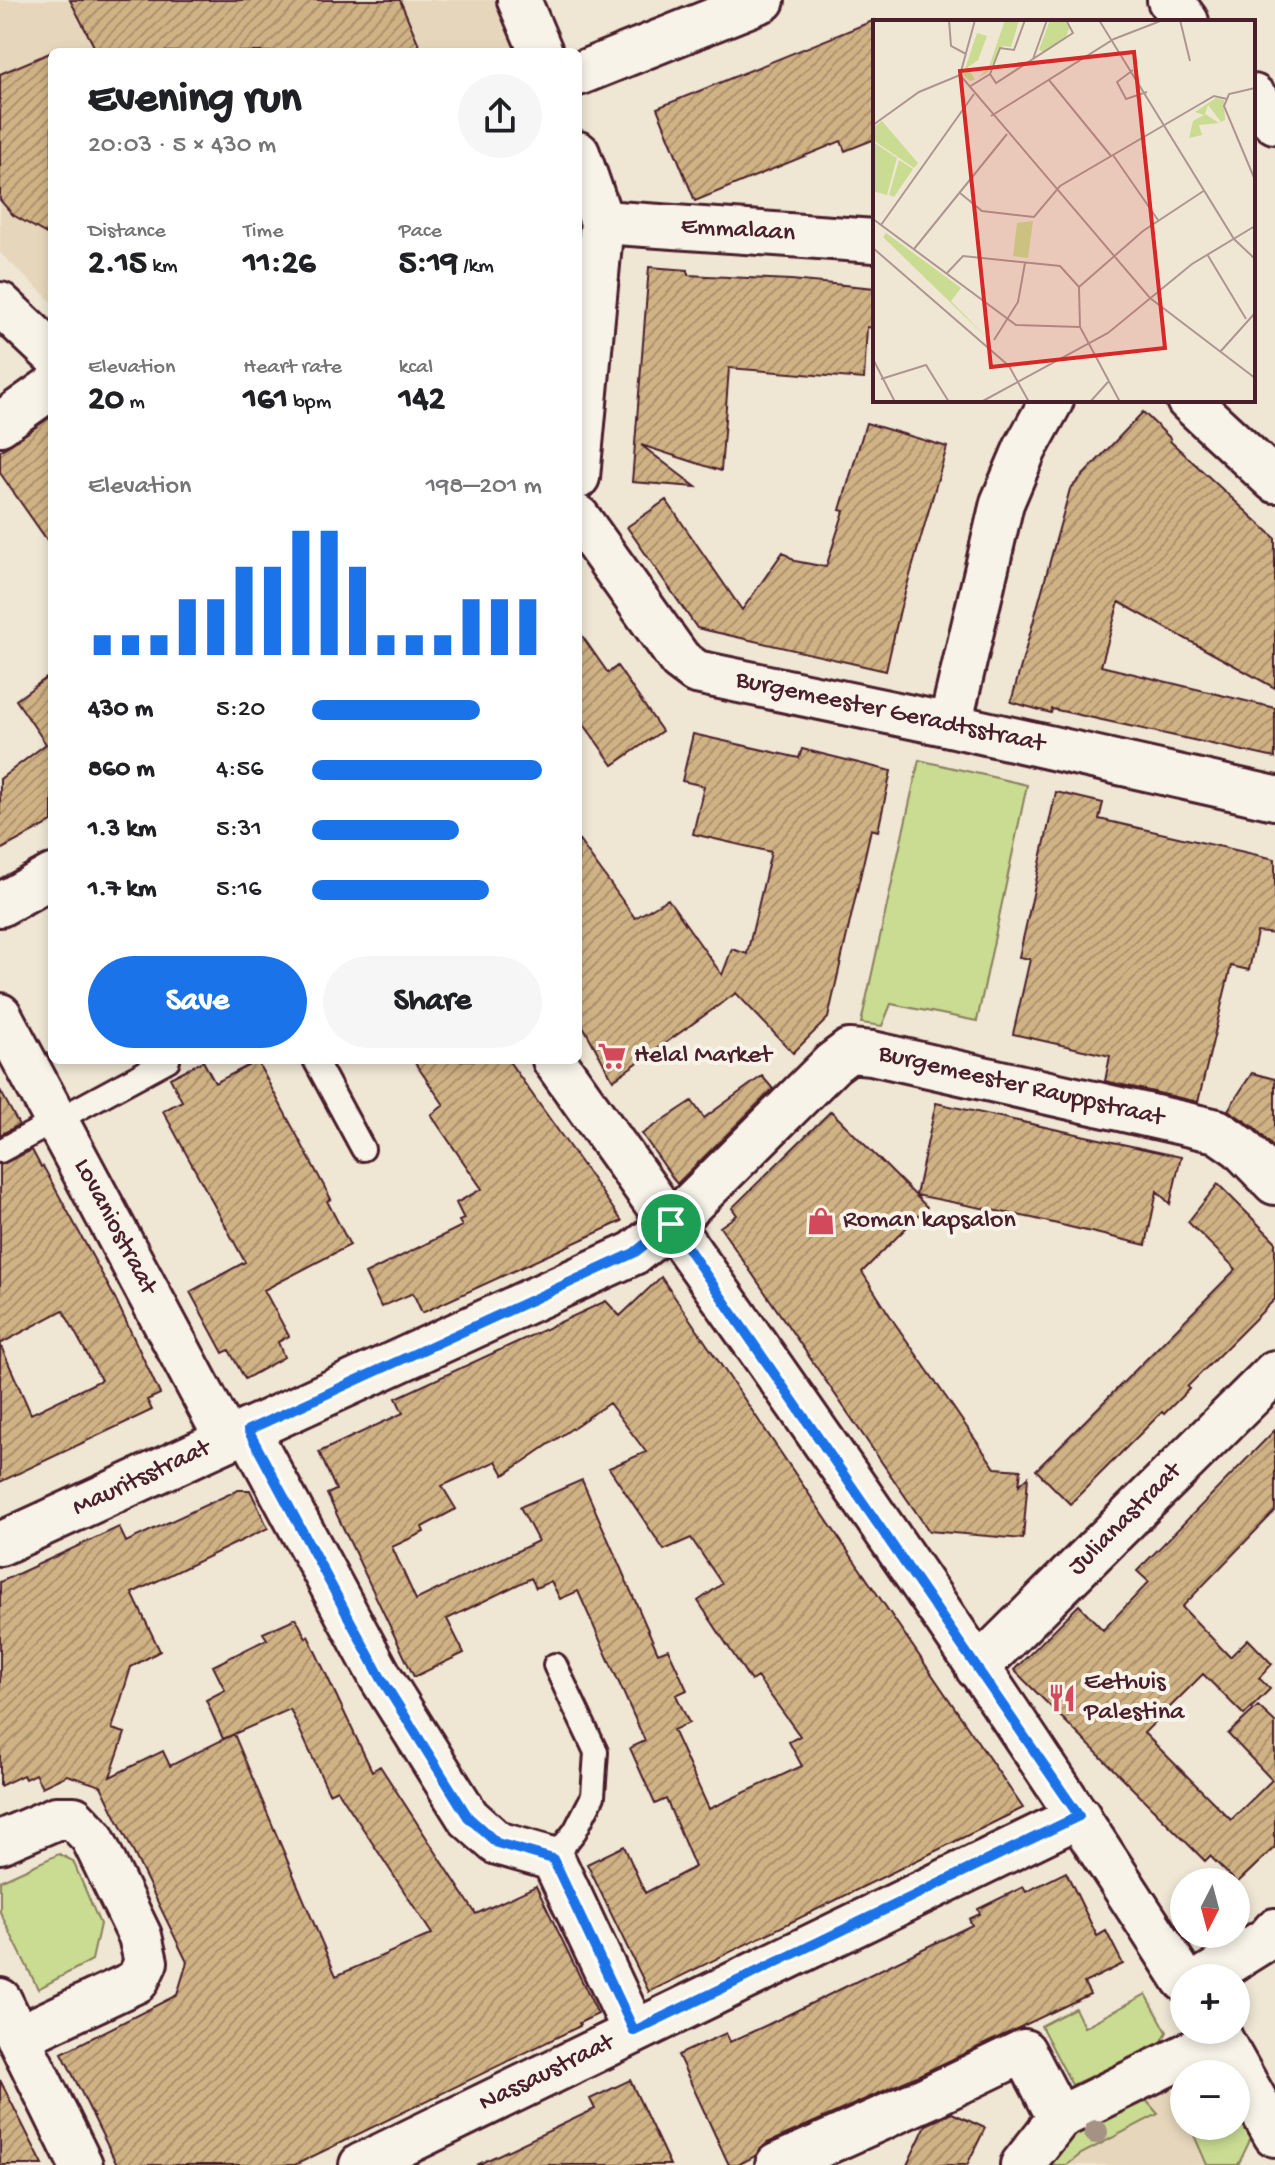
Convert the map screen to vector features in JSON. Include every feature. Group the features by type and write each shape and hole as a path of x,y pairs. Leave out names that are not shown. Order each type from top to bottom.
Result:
{"main road":[{"path":"1255,99 1275,121"}],"street":[{"path":"519,0 539,48"},
{"path":"582,72 763,0"},
{"path":"582,164 602,222 582,434"},
{"name":"Emmalaan","path":"602,222 873,241"},
{"path":"0,304 48,349"},
{"path":"0,424 48,390"},
{"path":"950,725 1002,503 1025,449 1051,402"},
{"path":"1190,402 1275,481"},
{"name":"Burgemeester Geradtsstraat","path":"582,523 680,660 696,672 1275,798"},
{"path":"0,905 48,878"},
{"name":"Lovaniostraat","path":"0,1015 237,1435 381,1678 468,1817 497,1843 553,1859"},
{"name":"Burgemeester Rauppstraat","path":"671,1224 833,1063 849,1051 872,1053 1217,1131 1240,1147 1275,1183"},
{"path":"557,1064 671,1224 1079,1816 1174,1964"},
{"name":"Mauritsstraat","path":"0,1544 634,1253 671,1224"},
{"name":"Julianastraat","path":"977,1668 1275,1372"},
{"name":"Nassaustraat","path":"361,2165 1079,1816"},
{"path":"0,1842 56,1818 74,1818 92,1837 140,1936 146,1962 137,1981 18,2037"},
{"path":"553,1859 634,2031"},
{"path":"1226,1964 1268,1938 1275,1930"},
{"path":"0,2000 81,2165"},
{"path":"1022,2165 1059,2118 1199,2044"},
{"path":"1224,2044 1275,2136 1264,2165"},
{"path":"777,2165 1024,2051 1059,2118"}],"lane":[{"path":"0,1151 161,1064"},
{"path":"317,1064 363,1149"},
{"path":"553,1859 575,1831 593,1796 596,1752 555,1665"}],"shaded area":[{"path":"0,0 495,0 516,48 48,48 48,298 0,253"},
{"path":"1170,2088 1170,2140 1237,2140 1238,2165 1043,2165 1070,2132"}],"green space":[{"path":"919,760 1027,785 977,1021 891,1004 882,1026 861,1023"},
{"path":"59,1854 73,1861 100,1924 92,1960 38,1989 0,1912 0,1881"},
{"path":"1146,1994 1167,2032 1160,2045 1072,2085 1041,2026 1075,2008 1084,2027"},
{"path":"1145,2099 1158,2114 1081,2154 1067,2165 1043,2165 1070,2132"},
{"path":"1250,2126 1254,2132 1238,2165 1207,2165 1196,2140 1250,2140"}],"building":[{"path":"70,0 400,0 420,48 95,48"},
{"path":"873,21 873,140 845,151 841,141 695,201 657,108"},
{"path":"48,54 48,235 13,215 0,200 0,74"},
{"path":"649,267 688,270 688,275 873,288 873,328 867,327 864,379 729,368 721,471 641,445 696,487 632,482"},
{"path":"1143,412 1275,538 1275,688 1119,602 1101,666 1275,708 1275,758 1052,709 1051,713 1011,702 1070,489"},
{"path":"48,419 48,541 0,473 0,451"},
{"path":"866,423 947,447 900,610 886,671 697,628 627,527 666,500 742,610 783,552 795,561 826,567"},
{"path":"582,636 608,673 617,666 662,731 613,765 582,722"},
{"path":"48,677 48,824 0,850 0,779 46,744 16,700"},
{"path":"693,734 799,758 802,749 891,771 878,831 871,829 828,1018 793,1053 736,993 613,1080 582,1024 582,845 635,918 668,899 722,975 732,949 747,954 771,852 693,834 704,786 682,781"},
{"path":"1056,792 1103,803 1099,819 1275,859 1275,934 1257,932 1249,970 1231,966 1198,1102 1105,1081 1110,1056 1013,1034 1030,959 1019,957"},
{"path":"197,1064 205,1064 215,1083 251,1064 259,1064 331,1199 327,1201 350,1245 264,1290 289,1336 278,1342 284,1357 245,1379 229,1350 223,1353 190,1292 245,1262 163,1111 182,1101 170,1078"},
{"path":"416,1064 511,1064 622,1221 422,1313 413,1293 381,1307 365,1274 462,1226 459,1221 464,1219 456,1203 482,1189 431,1115 444,1105"},
{"path":"1252,1073 1275,1079 1275,1149 1254,1127 1228,1110"},
{"path":"762,1076 773,1089 677,1184 642,1134 692,1101 704,1118"},
{"path":"0,1090 19,1125 0,1135"},
{"path":"936,1103 1181,1157 1170,1204 1157,1191 1146,1245 916,1195"},
{"path":"831,1111 927,1207 862,1272 995,1468 1021,1470 1019,1485 1028,1477 1023,1539 929,1531 720,1227 737,1215 732,1208"},
{"path":"32,1150 115,1298 160,1394 147,1400 152,1410 0,1482 0,1165","holes":["63,1310 101,1380 31,1414 0,1344"]},
{"path":"1218,1184 1275,1241 1275,1299 1164,1414 1162,1412 1070,1504 1036,1470 1236,1269 1188,1222"},
{"path":"661,1277 1023,1808 649,1992 587,1864 624,1846 645,1893 695,1867 666,1799 655,1804 630,1748 645,1741 578,1591 560,1599 551,1581 536,1588 531,1578 447,1619 464,1653 414,1677 327,1494 336,1490 319,1452 403,1413 396,1398 606,1301 620,1316","holes":["609,1403 646,1452 609,1468 664,1550 691,1538 722,1584 698,1601 751,1681 757,1677 800,1736 789,1742 802,1766 709,1809 673,1730 689,1723 676,1695 687,1690 668,1649 658,1653 582,1480 520,1507 538,1541 416,1600 392,1547 424,1532 422,1527 456,1509 442,1486 496,1461 504,1475"]},
{"path":"1275,1430 1275,1511 1182,1607 1230,1657 1248,1639 1272,1664 1259,1678 1270,1689 1244,1715 1203,1674 1144,1733 1231,1820 1272,1780 1228,1734 1258,1706 1275,1722 1275,1847 1250,1871 1250,1868 1222,1868 1210,1856 1205,1861 1014,1670 1079,1605 1103,1630 1149,1582 1137,1571"},
{"path":"238,1490 250,1490 268,1528 132,1593 160,1651 131,1667 112,1729 125,1733 110,1777 163,1751 170,1766 233,1735 223,1739 206,1700 225,1690 213,1666 267,1639 263,1633 296,1618 306,1638 308,1636 372,1771 380,1766 476,1914 536,1886 598,2014 579,2023 580,2026 295,2165 117,2165 62,2053 177,1995 187,1962 101,1786 67,1775 42,1787 35,1774 25,1779 23,1775 0,1786 0,1582 119,1527 126,1542","holes":["290,1709 329,1793 337,1789 432,1934 336,1976 234,1734"]},
{"path":"1066,1872 1097,1936 1106,1931 1123,1964 1084,1983 1090,1994 767,2143 755,2156 738,2165 729,2165 678,2055 726,2033 730,2042 767,2025 972,1925 969,1919 980,1914 978,1909 1023,1887 1026,1892"},
{"path":"0,2080 43,2165 0,2165"},
{"path":"630,2080 670,2165 477,2165 595,2109 590,2099"},
{"path":"952,2113 985,2128 967,2165 907,2165 926,2125"}],"place":[{"name":"Helal Market","path":"612,1056"},
{"name":"Roman kapsalon","path":"821,1221"},
{"name":"Eethuis Palestina","path":"1062,1698"}],"route":[{"path":"671,1224 1079,1816 634,2031 553,1859 497,1843 468,1817 381,1678 248,1430 634,1253 671,1224"}]}
